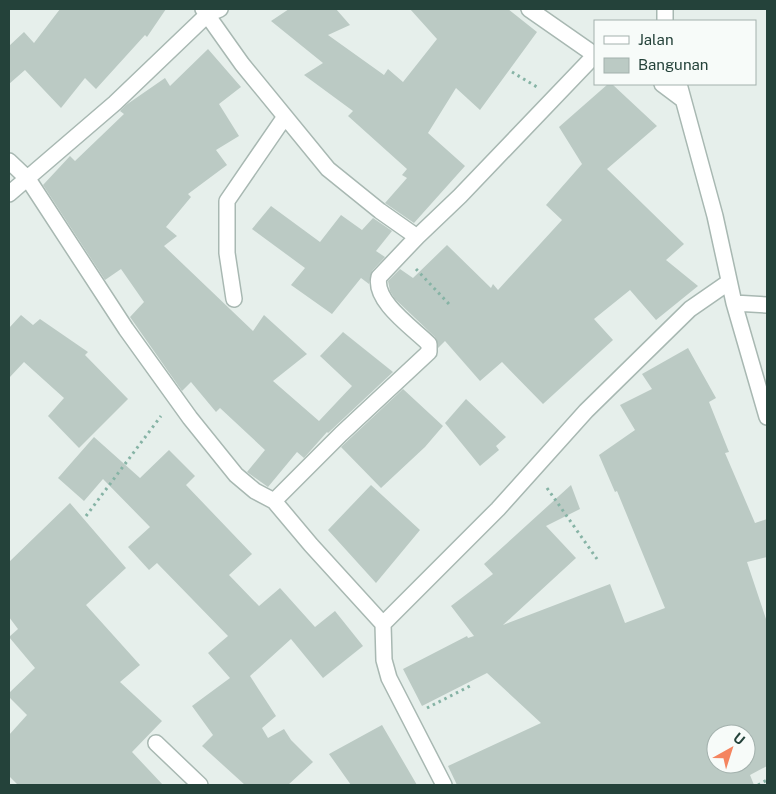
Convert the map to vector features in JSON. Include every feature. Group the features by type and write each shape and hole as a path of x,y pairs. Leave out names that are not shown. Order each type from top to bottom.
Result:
{"street":[{"path":"529,9 594,54"},
{"path":"9,194 115,103 210,11 242,64 284,118 328,169 380,211 417,237"},
{"path":"274,501 341,434 429,352 429,344 380,296 377,286 379,277 460,196 594,56"},
{"path":"663,85 682,99"},
{"path":"680,85 682,99 715,216 734,303 767,417"},
{"path":"234,299 226,253 227,201 284,118"},
{"path":"9,161 28,178 126,329 175,398 236,474 255,491 274,501 383,624 384,660 389,678 444,785"},
{"path":"383,624 498,509 586,411 690,309 729,282"},
{"path":"734,303 767,305"},
{"path":"156,743 200,785"}],"path":[{"path":"402,254 449,304"},
{"path":"86,516 175,398"},
{"path":"533,469 597,559"},
{"path":"409,718 470,686"},
{"path":"758,785 767,780"}],"building":[{"path":"60,9 166,9 147,37 145,35 96,89 85,78 61,108 25,70 9,84 9,46 24,32 34,43"},
{"path":"289,9 336,9 350,25 328,35 384,75 388,69 403,82 437,39 410,9 508,9 537,32 480,110 456,88 428,133 465,166 414,223 385,203 407,178 402,175 407,169 348,116 353,111 304,75 323,63 271,21"},
{"path":"208,49 241,87 219,104 239,136 216,150 227,165 188,194 191,197 166,227 177,236 164,246 253,331 264,315 307,354 273,381 319,421 352,386 320,356 343,332 393,372 327,432 304,458 297,452 268,487 247,472 265,450 220,408 216,412 191,382 182,391 130,317 144,302 121,269 105,280 43,185 70,156 75,161 124,114 120,111 126,105 165,78 170,86"},
{"path":"607,85 613,85 657,126 607,169 684,244 666,260 698,286 656,320 630,290 594,319 613,340 543,404 502,362 480,381 445,341 438,348 435,337 395,299 390,291 388,281 400,269 413,278 447,245 491,288 493,284 498,290 562,220 546,205 582,164 559,127"},
{"path":"271,206 320,242 341,215 362,230 373,218 392,231 376,251 385,257 372,271 369,284 361,278 332,314 291,285 305,268 252,229"},
{"path":"21,315 33,325 40,319 88,352 85,355 128,399 79,448 48,416 64,398 24,362 9,378 9,328"},
{"path":"688,348 716,398 709,402 729,452 725,453 755,523 767,519 767,557 747,562 767,622 767,766 756,772 756,724 706,724 706,774 752,774 750,775 754,785 457,785 448,766 541,723 487,673 422,706 403,669 467,636 468,638 474,636 451,606 493,574 484,564 571,485 580,509 546,526 576,558 503,625 610,584 625,623 665,608 617,491 615,492 599,455 635,430 620,405 652,389 642,374"},
{"path":"403,389 443,426 425,447 381,488 341,447"},
{"path":"466,399 506,437 496,446 499,450 480,466 445,423"},
{"path":"94,437 140,478 169,450 195,476 186,485 252,554 229,575 259,606 280,588 315,627 335,611 363,646 323,678 291,639 250,676 276,716 262,728 268,738 284,729 291,740 313,762 288,785 245,785 202,746 213,735 192,706 230,678 208,653 228,636 157,563 149,570 128,547 150,527 103,479 84,501 58,478"},
{"path":"371,485 420,530 376,583 328,530"},
{"path":"70,503 126,568 86,605 140,665 120,682 162,721 132,752 163,785 18,785 9,776 9,735 27,715 9,697 9,693 35,668 9,637 18,629 9,617 9,562"},
{"path":"382,725 417,785 351,785 329,754"}]}
